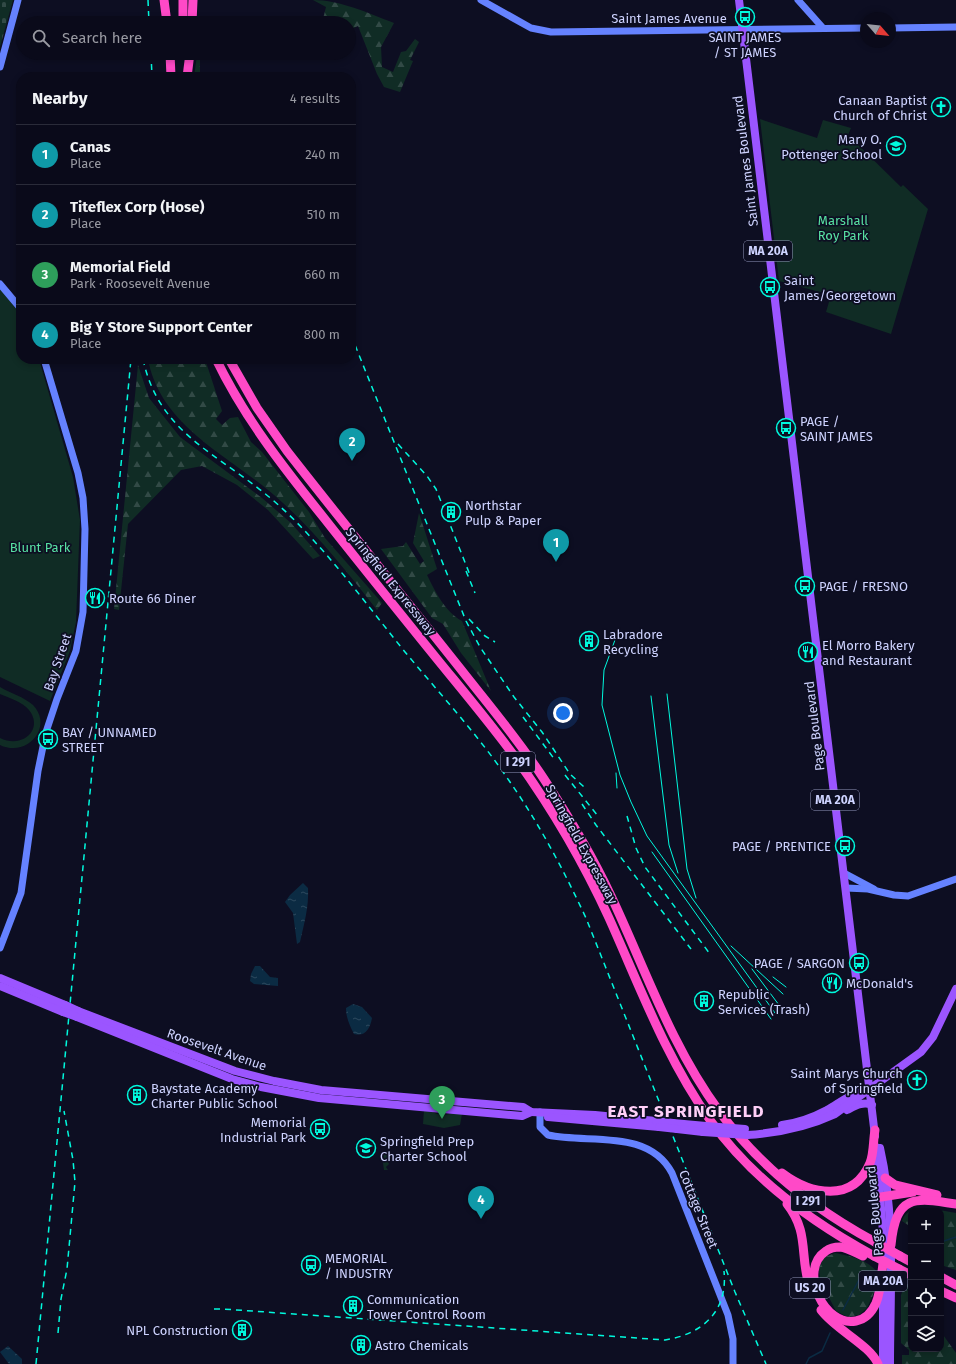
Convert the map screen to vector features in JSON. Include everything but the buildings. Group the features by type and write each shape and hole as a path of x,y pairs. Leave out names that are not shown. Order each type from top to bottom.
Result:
{"highway":[{"path":"164,0 167,16"},
{"path":"168,0 168,16"},
{"path":"183,0 183,16"},
{"path":"192,0 192,16"},
{"path":"170,60 171,72"},
{"path":"184,60 185,72"},
{"path":"186,72 189,60"},
{"name":"Springfield Expressway","path":"218,364 225,381 260,436 359,562 494,729 536,788 586,872 609,918 650,1015 689,1088 727,1141 748,1166 777,1192 810,1217 877,1261 908,1275"},
{"name":"Springfield Expressway","path":"232,364 257,408 287,451 497,714 542,776 580,835 602,876 658,1002 691,1068 720,1113 750,1148 800,1195 841,1223 908,1260"},
{"path":"750,1148 797,1183 814,1189 837,1191 852,1186 865,1173 871,1161 875,1130"},
{"path":"885,1178 895,1185 921,1192 956,1198"},
{"name":"US 20","path":"777,1192 794,1213 802,1230 806,1272 817,1304 833,1324 870,1352 878,1364"},
{"path":"884,1197 921,1192"},
{"path":"891,1245 895,1220 899,1212 909,1204 926,1199 956,1204"},
{"path":"840,1247 877,1261 879,1294 870,1313 854,1321 844,1321 834,1316 822,1301 813,1280 813,1270 818,1258 828,1250 840,1247"},
{"path":"944,1273 956,1278"},
{"path":"944,1279 956,1285"},
{"path":"944,1292 955,1298"}],"main road":[{"path":"0,66 18,0"},
{"name":"Saint James Avenue","path":"481,0 531,28 551,32 860,28"},
{"name":"Saint James Boulevard","path":"739,0 788,414"},
{"path":"798,0 823,28"},
{"path":"896,28 956,27"},
{"path":"0,284 16,303"},
{"name":"Bay Street","path":"0,948 21,893 38,771 46,732 76,651 83,612 85,528 83,498 76,468 45,364"},
{"name":"Page Boulevard","path":"788,414 869,1088 891,1245 890,1364"},
{"path":"844,873 877,891"},
{"path":"846,888 908,896 956,879"},
{"name":"Roosevelt Avenue","path":"0,978 64,1008 232,1079 261,1087 319,1098 522,1116 531,1112 540,1112 548,1117 657,1124 746,1132 783,1131 835,1114 925,1048 936,1032 956,989"},
{"name":"Roosevelt Avenue","path":"0,986 64,1008"},
{"name":"Roosevelt Avenue","path":"78,1014 255,1077 321,1090 523,1107 531,1112"},
{"name":"Roosevelt Avenue","path":"746,1132 784,1125 811,1117 827,1110 850,1095 869,1088"},
{"path":"421,1107 422,1098"},
{"path":"464,1111 465,1102"},
{"path":"835,1114 858,1104 866,1103 872,1105"},
{"name":"Cottage Street","path":"540,1112 540,1127 548,1135 636,1144 651,1150 666,1163 672,1173 724,1302 733,1339 733,1364"},
{"name":"Page Boulevard","path":"875,1130 885,1178 877,1261 883,1364"}],"green space":[{"path":"0,0 13,0 0,47"},
{"path":"313,0 333,2 344,5 394,23 381,47 382,67 393,72 401,52 406,51 415,39 419,42 410,60 413,61 400,92 384,87 377,74 358,26 356,27 356,16 324,16 326,7"},
{"path":"196,60 200,60 200,72 195,72"},
{"name":"Marshall Roy Park","path":"760,119 817,138 823,120 851,128 848,135 901,187 903,185 928,209 891,334 826,312 831,295 779,281"},
{"name":"Blunt Park","path":"0,288 16,309 16,364 40,364 73,477 80,520 76,622 70,651 50,701 0,677"},
{"path":"150,364 207,364 222,411 216,419 222,425 230,418 238,417 251,442 262,452 309,512 325,538 382,603 377,610 332,555 296,515 264,487 203,441 184,424 168,405 156,384"},
{"path":"138,365 149,398 180,437 262,498 291,523 320,556 313,559 268,510 237,485 202,466 181,470 128,524 119,610 114,609"},
{"path":"419,513 437,569 427,575 446,607 462,621 491,691 461,653 443,624 432,618 381,549 403,546 406,542 420,564 424,561 413,543"},
{"path":"0,687 29,702 39,714 39,731 28,744 10,748 0,745 0,738 8,741 23,739 29,735 34,724 33,717 29,710 16,700 0,694"},
{"path":"424,1110 437,1114 462,1114 460,1125 444,1128 423,1124"},
{"path":"387,1151 390,1152 387,1160 389,1164 386,1167 388,1170 384,1170 383,1163 379,1156"},
{"path":"944,1211 956,1213 956,1270 944,1266"},
{"path":"908,1213 908,1225 902,1221"},
{"path":"835,1253 859,1259 870,1265 878,1274 873,1295 867,1308 859,1315 848,1317 836,1311 820,1280 819,1269 823,1258"},
{"path":"906,1282 908,1285 908,1349 901,1343 901,1295"},
{"path":"944,1336 956,1353 956,1364 902,1364 902,1355 909,1355 909,1352 944,1352"}],"water":[{"path":"303,883 308,888 308,902 300,942 297,944 293,913 285,902"},
{"path":"255,966 260,966 270,977 278,978 278,986 254,984 250,981 251,974"},
{"path":"353,1004 362,1007 372,1018 367,1031 358,1035 354,1034 347,1019 346,1008"},
{"path":"8,1346 22,1359 22,1364 9,1364 0,1352"}],"waterway":[{"path":"944,1241 956,1237"},
{"path":"843,1310 860,1278"},
{"path":"806,1364 809,1358 822,1351 830,1333"}],"tram line":[{"path":"619,629 604,670 602,705 620,775 647,836 775,1013"},
{"path":"667,694 687,869 696,898"},
{"path":"651,696 669,845 678,873"},
{"path":"616,773 617,788"},
{"path":"652,852 771,1019"},
{"path":"731,946 783,994"},
{"path":"752,969 779,1005"},
{"path":"773,977 786,987"}],"railway":[{"path":"148,0 149,16"},
{"path":"151,60 152,72"},
{"path":"356,347 466,621 480,647 514,697 542,732 570,774 584,787"},
{"path":"36,1364 131,364"},
{"path":"144,364 150,383 161,404 174,421 207,451 244,477 270,498 309,535 472,732 498,765 521,798 560,866 586,918 735,1292 766,1364"},
{"path":"398,444 427,476 436,489 470,575"},
{"path":"466,571 475,593"},
{"path":"469,619 485,636 495,642"},
{"path":"523,717 555,760"},
{"path":"565,775 598,816"},
{"path":"582,804 596,825 691,949"},
{"path":"627,816 636,848 645,867 710,954"},
{"path":"58,1333 61,1299 67,1269 75,1182 73,1160 64,1111"},
{"path":"214,1309 665,1340 679,1337 691,1332 710,1318 717,1309 722,1298 724,1271"}],"place":[{"name":"SAINT JAMES / ST JAMES","path":"745,17"},
{"name":"Canaan Baptist Church of Christ","path":"941,107"},
{"name":"Mary O. Pottenger School","path":"896,146"},
{"name":"Saint James/Georgetown","path":"770,287"},
{"name":"PAGE / SAINT JAMES","path":"786,428"},
{"name":"Titeflex Corp (Hose)","path":"352,461"},
{"name":"Northstar Pulp & Paper","path":"451,512"},
{"name":"Canas","path":"556,562"},
{"name":"PAGE / FRESNO","path":"805,586"},
{"name":"Route 66 Diner","path":"95,598"},
{"name":"Labradore Recycling","path":"589,641"},
{"name":"El Morro Bakery and Restaurant","path":"808,652"},
{"name":"BAY / UNNAMED STREET","path":"48,739"},
{"name":"PAGE / PRENTICE","path":"845,846"},
{"name":"PAGE / SARGON","path":"859,963"},
{"name":"McDonald's","path":"832,983"},
{"name":"Republic Services (Trash)","path":"704,1001"},
{"name":"Saint Marys Church of Springfield","path":"917,1080"},
{"name":"Baystate Academy Charter Public School","path":"137,1095"},
{"name":"Memorial Field","path":"442,1119"},
{"name":"Memorial Industrial Park","path":"320,1129"},
{"name":"Springfield Prep Charter School","path":"366,1148"},
{"name":"Big Y Store Support Center","path":"481,1219"},
{"name":"MEMORIAL / INDUSTRY","path":"311,1265"},
{"name":"Communication Tower Control Room","path":"353,1306"},
{"name":"NPL Construction","path":"242,1330"},
{"name":"Astro Chemicals","path":"361,1345"}],"district":[{"name":"EAST SPRINGFIELD","path":"686,1111"}]}
